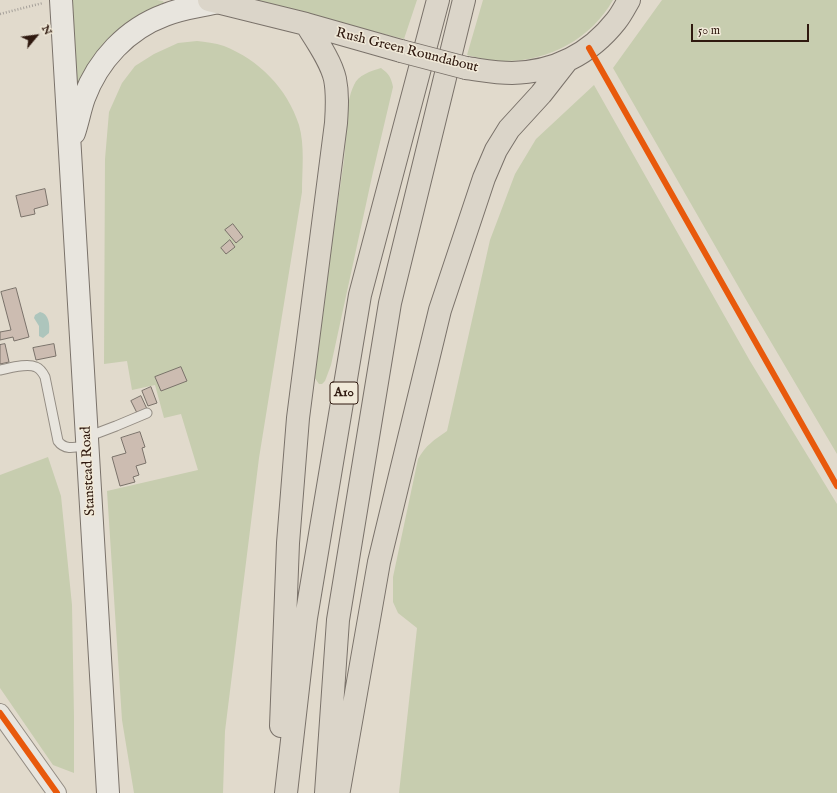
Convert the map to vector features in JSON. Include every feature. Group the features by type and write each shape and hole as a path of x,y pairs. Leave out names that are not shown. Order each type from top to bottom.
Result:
{"highway":[{"name":"A10","path":"286,793 306,618 360,294 438,0"},
{"name":"A10","path":"326,793 338,620 390,303 464,0"},
{"name":"Rush Green Roundabout","path":"214,1 306,24 466,68 512,73 535,70 566,62 589,48 616,21 629,0"},
{"path":"278,793 288,543 298,418 336,123 337,95 335,78 329,63 306,24"},
{"path":"338,793 379,562 440,310 484,178 496,150 509,129 541,94 566,62"}],"main road":[{"name":"Stanstead Road","path":"55,1 70,150 108,793"},
{"name":"Stanstead Road","path":"70,150 84,98 94,77 111,53 126,36 144,23 166,14 214,1"}],"street":[{"path":"0,713 57,793"}],"lane":[{"path":"0,370 29,366 36,367 41,370 45,377 58,441 61,446 67,448 87,441 116,426 147,413"}],"path":[{"path":"0,14 55,1"}],"shaded area":[{"path":"68,0 157,0 163,1 165,5 78,92"},
{"path":"247,0 417,0 404,39"},
{"path":"483,0 613,0 604,14 593,26 567,46 536,57 503,61 467,55"},
{"path":"662,0 837,0 837,454 745,298 613,68"},
{"path":"197,41 221,45 237,52 260,67 279,87 294,112 301,133 303,150 302,192 259,458 225,731 223,793 134,793 122,720 107,491 198,470 181,414 164,418 155,385 132,390 127,361 104,364 105,159 109,112 122,83 135,66 154,54 178,43"},
{"path":"381,68 389,76 393,87 331,365 325,381 322,384 319,384 314,377 344,160 346,122 349,102 354,85 358,79 369,72"},
{"path":"594,85 750,361 837,504 837,793 399,793 417,628 398,613 393,602 393,577 418,459 427,446 447,431 490,240 515,174 536,139"},
{"path":"40,312 47,317 49,323 49,333 43,338 39,336 39,326 34,318 35,315"},
{"path":"48,457 61,496 72,605 74,773 53,765 0,688 0,475"}],"building":[{"path":"45,189 48,205 34,209 35,214 21,217 16,196"},
{"path":"233,224 243,237 236,243 225,230"},
{"path":"230,240 235,247 226,254 221,248"},
{"path":"16,288 29,337 14,341 13,337 0,340 0,332 11,330 1,292"},
{"path":"5,344 9,362 0,364 0,345"},
{"path":"54,344 56,356 36,360 33,348"},
{"path":"181,367 187,381 161,391 155,377"},
{"path":"151,387 157,403 148,406 142,391"},
{"path":"141,396 147,409 137,413 131,401"},
{"path":"140,432 145,447 142,448 146,463 136,466 139,475 133,477 135,482 120,486 112,457 126,453 121,438"}],"cycle path":[{"path":"589,48 837,486"},
{"path":"0,713 57,793"}]}
